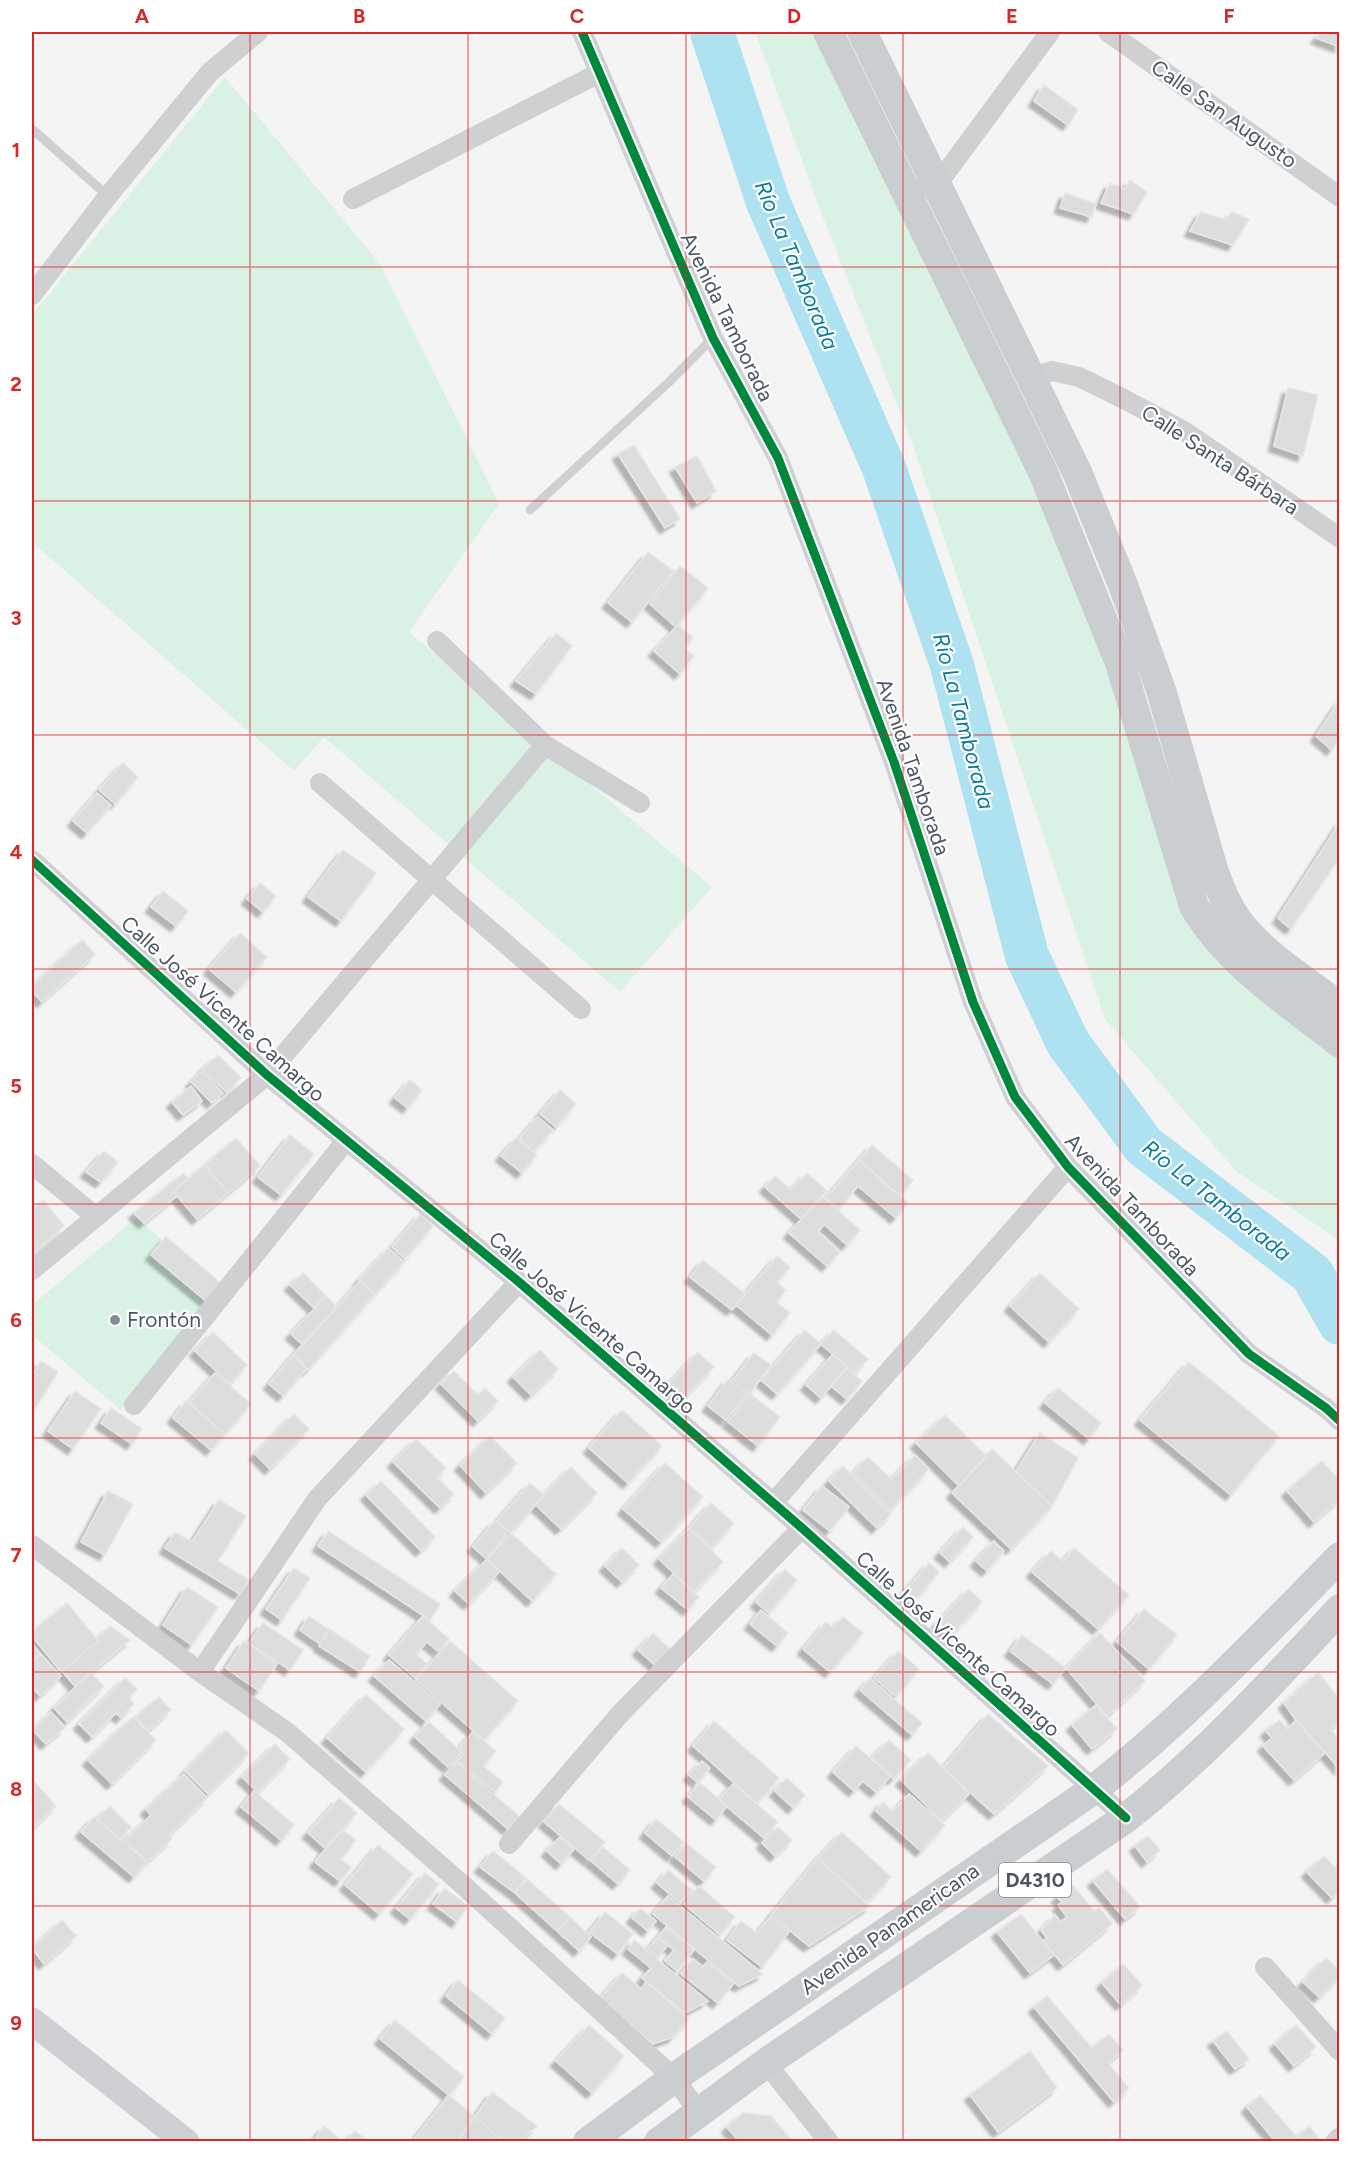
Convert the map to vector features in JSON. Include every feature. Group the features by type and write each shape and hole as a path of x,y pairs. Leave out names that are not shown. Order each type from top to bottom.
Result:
{"main road":[{"path":"828,32 1043,472 1075,546 1120,663 1194,906 1209,932 1230,955 1340,1043"},
{"path":"862,32 1077,472 1124,585 1161,690 1213,869 1224,897 1237,920 1263,948 1340,1007"},
{"name":"Avenida Panamericana","path":"588,2142 674,2078 1093,1790 1146,1749 1340,1557"},
{"name":"Avenida Panamericana","path":"659,2142 698,2110 1126,1818 1175,1780 1224,1734 1340,1610"},
{"path":"32,2021 170,2137"}],"street":[{"path":"32,295 108,196 210,72 258,32"},
{"name":"Avenida Tamborada","path":"582,32 712,338 778,458 894,762 973,1002 1015,1097 1068,1167 1249,1354 1326,1408 1340,1421"},
{"path":"906,195 936,181 945,174 1050,32"},
{"name":"Calle San Augusto","path":"1108,32 1340,197"},
{"path":"353,199 599,73"},
{"name":"Calle Santa Bárbara","path":"1031,378 1052,371 1079,377 1122,398 1184,431 1340,538"},
{"path":"437,641 545,745 640,803"},
{"path":"32,1270 267,1075 545,745"},
{"path":"320,783 581,1009"},
{"name":"Calle José Vicente Camargo","path":"32,860 267,1075 345,1142 519,1282 802,1528 1126,1818"},
{"path":"134,1405 345,1142"},
{"path":"32,1164 96,1217"},
{"path":"773,1503 1068,1167"},
{"path":"200,1672 317,1499 519,1282"},
{"path":"509,1844 620,1714 802,1528"},
{"path":"32,1545 200,1672 287,1732 463,1884 674,2078 698,2110"},
{"path":"1265,1967 1340,2051"},
{"path":"766,2063 829,2142"},
{"path":"1335,2142 1340,2137"}],"lane":[{"path":"32,129 108,196"},
{"path":"530,510 669,382 712,338"}],"green space":[{"path":"755,32 813,32 1055,531 1228,971 1339,1058 1339,1240 1236,1171 1105,1019 910,437 822,215"},
{"path":"225,77 380,264 499,504 409,632 712,887 620,992 324,737 294,771 32,542 32,315"},
{"name":"Frontón","path":"136,1218 223,1291 121,1410 32,1335 32,1305"}],"building":[{"path":"1322,32 1340,32 1340,47 1316,38"},
{"path":"1044,85 1078,110 1068,125 1034,101"},
{"path":"1130,180 1147,192 1134,214 1101,203 1110,183 1125,189"},
{"path":"1065,193 1096,204 1092,217 1060,208"},
{"path":"1201,212 1226,220 1232,212 1249,219 1233,245 1190,231"},
{"path":"1288,388 1318,395 1303,456 1274,446"},
{"path":"634,445 680,519 665,528 618,454"},
{"path":"697,456 716,491 697,503 675,467"},
{"path":"648,552 673,571 632,622 608,603"},
{"path":"680,566 708,588 676,627 650,604"},
{"path":"678,625 693,638 684,648 694,656 680,674 654,651"},
{"path":"556,633 572,646 536,694 516,681"},
{"path":"1340,700 1340,736 1332,750 1316,736"},
{"path":"123,763 138,777 115,804 99,790"},
{"path":"97,793 111,805 87,833 73,821"},
{"path":"1340,822 1340,857 1291,929 1278,918"},
{"path":"343,850 376,873 341,921 308,897"},
{"path":"260,883 276,896 263,912 247,899"},
{"path":"163,891 188,911 176,926 151,907"},
{"path":"240,933 267,957 236,992 209,969"},
{"path":"82,940 95,954 42,1002 32,991 32,986"},
{"path":"218,1055 241,1078 226,1092 203,1069"},
{"path":"202,1071 223,1093 212,1103 191,1082"},
{"path":"410,1080 422,1090 408,1108 395,1098"},
{"path":"191,1086 202,1101 183,1115 172,1102"},
{"path":"560,1090 576,1104 556,1127 540,1114"},
{"path":"538,1117 553,1130 533,1152 519,1139"},
{"path":"290,1135 314,1154 281,1195 258,1177"},
{"path":"236,1138 260,1166 228,1193 205,1165"},
{"path":"516,1138 537,1155 522,1173 501,1156"},
{"path":"872,1145 913,1180 899,1196 859,1160"},
{"path":"104,1151 118,1162 101,1182 86,1172"},
{"path":"859,1160 908,1203 896,1218 858,1186 839,1209 826,1198"},
{"path":"205,1165 228,1193 197,1219 173,1191"},
{"path":"184,1173 188,1179 173,1191 177,1196 144,1223 134,1213"},
{"path":"807,1173 827,1191 801,1219 765,1187 775,1176 791,1190"},
{"path":"822,1196 860,1230 847,1245 824,1224 818,1232 840,1252 827,1266 789,1233"},
{"path":"43,1200 64,1226 32,1254 32,1209"},
{"path":"420,1214 433,1226 405,1259 392,1247"},
{"path":"166,1237 221,1283 206,1301 151,1255"},
{"path":"389,1248 404,1262 375,1294 359,1280"},
{"path":"777,1256 790,1267 777,1282 786,1290 776,1302 790,1313 772,1335 736,1305"},
{"path":"703,1260 745,1294 732,1310 690,1277"},
{"path":"303,1273 326,1296 314,1308 290,1285"},
{"path":"1040,1273 1079,1309 1049,1342 1010,1306"},
{"path":"360,1281 375,1294 308,1370 293,1355"},
{"path":"326,1296 337,1307 303,1345 291,1334"},
{"path":"805,1330 821,1344 777,1394 761,1380"},
{"path":"834,1330 868,1359 855,1373 821,1344"},
{"path":"213,1332 247,1365 230,1384 195,1351"},
{"path":"540,1350 558,1369 531,1395 513,1377"},
{"path":"698,1352 714,1367 682,1400 667,1386"},
{"path":"754,1353 771,1365 750,1394 733,1380"},
{"path":"833,1354 848,1367 821,1398 806,1385"},
{"path":"293,1355 307,1368 283,1396 269,1384"},
{"path":"41,1361 58,1372 32,1413 32,1376"},
{"path":"1189,1362 1279,1436 1231,1495 1140,1420"},
{"path":"846,1368 862,1381 847,1399 831,1386"},
{"path":"454,1371 478,1395 485,1388 498,1401 478,1421 441,1384"},
{"path":"215,1373 251,1404 225,1434 189,1403"},
{"path":"728,1379 747,1394 726,1420 708,1406"},
{"path":"1058,1388 1101,1423 1089,1439 1045,1403"},
{"path":"75,1391 101,1409 73,1449 48,1431"},
{"path":"750,1394 780,1417 758,1446 728,1422"},
{"path":"186,1401 225,1434 211,1450 173,1418"},
{"path":"111,1408 142,1429 132,1444 101,1423"},
{"path":"622,1410 662,1446 628,1483 589,1448"},
{"path":"294,1414 309,1429 270,1469 255,1454"},
{"path":"945,1415 987,1457 959,1486 916,1443"},
{"path":"1040,1433 1078,1458 1052,1506 1016,1471"},
{"path":"490,1436 517,1463 486,1493 460,1465"},
{"path":"416,1439 446,1468 437,1477 454,1494 440,1508 393,1462"},
{"path":"992,1449 1052,1506 1011,1549 952,1493"},
{"path":"915,1455 929,1469 890,1510 853,1473 868,1457 891,1479"},
{"path":"1322,1461 1340,1481 1340,1499 1314,1522 1287,1491"},
{"path":"665,1463 703,1497 661,1542 623,1509"},
{"path":"843,1466 891,1514 877,1528 829,1481"},
{"path":"571,1467 597,1493 561,1529 535,1504"},
{"path":"381,1481 435,1537 421,1551 366,1495"},
{"path":"530,1483 544,1495 511,1533 497,1521"},
{"path":"822,1486 849,1507 830,1531 803,1510"},
{"path":"108,1491 133,1504 105,1555 81,1542"},
{"path":"219,1500 246,1516 218,1561 249,1580 240,1594 165,1548 175,1532 192,1542"},
{"path":"711,1503 734,1523 712,1548 689,1528"},
{"path":"494,1521 508,1532 487,1559 473,1547"},
{"path":"963,1527 973,1537 950,1562 940,1553"},
{"path":"689,1528 723,1562 694,1592 659,1559"},
{"path":"328,1531 440,1604 430,1620 318,1546"},
{"path":"511,1533 556,1574 532,1601 487,1559"},
{"path":"994,1541 1004,1551 987,1571 976,1561"},
{"path":"622,1548 639,1565 622,1582 605,1566"},
{"path":"1074,1548 1129,1595 1098,1629 1032,1572 1051,1551 1063,1561"},
{"path":"487,1559 499,1572 469,1604 455,1591"},
{"path":"929,1563 939,1572 912,1604 902,1595"},
{"path":"294,1568 310,1578 282,1620 266,1609"},
{"path":"785,1569 797,1580 769,1613 756,1602"},
{"path":"673,1574 699,1597 688,1610 661,1588"},
{"path":"187,1587 218,1607 192,1645 163,1625"},
{"path":"969,1589 982,1602 950,1636 937,1623"},
{"path":"67,1603 98,1641 61,1672 32,1636 32,1632"},
{"path":"1144,1609 1177,1635 1149,1669 1117,1642"},
{"path":"761,1610 788,1633 777,1646 750,1624"},
{"path":"309,1616 329,1630 320,1644 300,1630"},
{"path":"423,1616 449,1639 438,1651 427,1642 416,1654 427,1664 415,1678 389,1655"},
{"path":"843,1617 863,1633 830,1672 803,1649 826,1622 833,1628"},
{"path":"263,1623 303,1650 290,1670 249,1643"},
{"path":"110,1626 130,1640 75,1686 62,1671 98,1641 96,1639"},
{"path":"329,1629 370,1656 360,1672 319,1646"},
{"path":"653,1633 671,1650 656,1666 638,1650"},
{"path":"1100,1633 1145,1681 1107,1716 1066,1668"},
{"path":"1022,1635 1066,1668 1053,1684 1010,1651"},
{"path":"244,1641 277,1664 259,1691 226,1668"},
{"path":"450,1641 518,1701 484,1740 416,1680"},
{"path":"32,1644 40,1653 32,1661"},
{"path":"898,1651 919,1669 896,1697 874,1678"},
{"path":"41,1654 61,1676 40,1696 32,1687 32,1663"},
{"path":"389,1660 440,1704 426,1721 374,1676"},
{"path":"90,1672 104,1686 67,1722 54,1708"},
{"path":"1318,1672 1340,1700 1340,1721 1330,1729 1340,1740 1340,1769 1296,1720 1284,1703"},
{"path":"125,1678 137,1689 129,1698 134,1704 121,1718 116,1713 92,1737 79,1724"},
{"path":"870,1678 922,1723 912,1735 860,1690"},
{"path":"366,1695 404,1729 366,1772 327,1738"},
{"path":"159,1697 171,1710 148,1731 136,1717"},
{"path":"1096,1705 1117,1729 1092,1749 1072,1725"},
{"path":"51,1712 65,1727 46,1744 32,1729"},
{"path":"988,1714 1048,1766 994,1814 943,1768"},
{"path":"133,1717 156,1740 112,1784 88,1760"},
{"path":"1279,1720 1287,1729 1296,1720 1325,1753 1294,1780 1263,1746 1272,1738 1266,1731"},
{"path":"714,1721 779,1778 757,1803 693,1746"},
{"path":"429,1722 462,1752 448,1767 415,1737"},
{"path":"226,1730 249,1753 208,1794 185,1771"},
{"path":"473,1732 496,1751 483,1766 503,1782 495,1792 457,1761 465,1752 460,1747"},
{"path":"889,1740 911,1760 893,1779 872,1758"},
{"path":"275,1744 290,1759 258,1792 242,1777"},
{"path":"856,1746 891,1776 876,1792 863,1781 854,1791 833,1772"},
{"path":"928,1753 969,1794 942,1821 901,1780"},
{"path":"702,1761 710,1768 697,1782 689,1775"},
{"path":"456,1762 519,1816 508,1829 445,1775"},
{"path":"184,1774 207,1798 169,1835 172,1839 147,1862 125,1840 151,1815 146,1809"},
{"path":"787,1778 805,1795 793,1808 775,1791"},
{"path":"32,1779 56,1806 32,1829"},
{"path":"700,1783 727,1806 716,1820 688,1797"},
{"path":"733,1784 778,1822 764,1838 719,1800"},
{"path":"254,1791 294,1825 281,1840 241,1807"},
{"path":"909,1794 945,1825 921,1851 876,1811 883,1802 893,1812"},
{"path":"339,1798 357,1813 326,1849 308,1833"},
{"path":"559,1804 605,1842 589,1860 544,1822"},
{"path":"110,1806 131,1827 120,1839 97,1819"},
{"path":"94,1817 147,1862 134,1877 81,1832"},
{"path":"656,1819 684,1842 672,1856 645,1833"},
{"path":"778,1827 792,1840 775,1856 762,1843"},
{"path":"341,1829 356,1840 341,1859 351,1867 340,1881 315,1862"},
{"path":"842,1832 891,1877 866,1903 818,1858"},
{"path":"1148,1836 1160,1850 1147,1862 1135,1846"},
{"path":"560,1837 574,1849 561,1864 547,1851"},
{"path":"686,1843 716,1867 704,1881 675,1857"},
{"path":"378,1845 413,1874 379,1914 345,1885"},
{"path":"603,1847 630,1870 618,1884 591,1861"},
{"path":"493,1851 526,1878 515,1893 480,1867"},
{"path":"1324,1856 1335,1867 1340,1862 1340,1890 1332,1898 1307,1872"},
{"path":"818,1858 870,1906 809,1946 771,1915"},
{"path":"1107,1869 1140,1907 1125,1919 1093,1881"},
{"path":"668,1870 692,1890 680,1903 657,1883"},
{"path":"425,1873 439,1884 410,1919 396,1908"},
{"path":"527,1879 570,1917 557,1931 515,1893"},
{"path":"1072,1884 1094,1911 1099,1907 1112,1924 1063,1965 1043,1941 1047,1938 1041,1930 1055,1915 1060,1922 1067,1917 1058,1905 1062,1902 1057,1897"},
{"path":"699,1886 735,1917 720,1935 684,1904"},
{"path":"444,1888 468,1906 457,1922 433,1904"},
{"path":"668,1896 763,1974 739,1986 653,1914"},
{"path":"640,1908 656,1921 648,1931 632,1918"},
{"path":"605,1912 633,1934 618,1954 589,1932"},
{"path":"1021,1914 1054,1955 1030,1973 997,1932"},
{"path":"570,1917 591,1937 579,1951 557,1931"},
{"path":"770,1917 789,1932 762,1967 727,1940 741,1921 757,1933"},
{"path":"62,1920 76,1936 44,1964 32,1948"},
{"path":"666,1927 694,1950 677,1971 665,1961 674,1950 658,1937"},
{"path":"657,1938 667,1946 658,1957 648,1949"},
{"path":"634,1940 708,2001 685,2013 642,1978 651,1968 628,1949"},
{"path":"1326,1958 1340,1971 1340,1976 1319,1997 1303,1982"},
{"path":"693,1959 703,1967 707,1962 734,1983 718,2003 681,1974"},
{"path":"1123,1964 1142,1985 1121,2005 1102,1983"},
{"path":"622,1973 641,1989 646,1982 689,2019 673,2037 653,2044 600,1999"},
{"path":"458,1980 505,2018 492,2034 446,1996"},
{"path":"1047,1996 1092,2048 1109,2034 1123,2050 1108,2063 1129,2088 1114,2102 1034,2007"},
{"path":"395,2020 464,2077 449,2095 380,2039"},
{"path":"589,2025 624,2056 592,2093 556,2061"},
{"path":"1296,2025 1316,2047 1294,2066 1275,2044"},
{"path":"1227,2031 1249,2059 1235,2069 1213,2041"},
{"path":"1030,2051 1057,2088 998,2132 970,2095"},
{"path":"492,2092 537,2126 519,2142 457,2142"},
{"path":"449,2095 501,2139 498,2142 412,2142"},
{"path":"1260,2095 1297,2137 1309,2126 1322,2142 1276,2142 1247,2107"},
{"path":"743,2113 771,2116 793,2142 740,2142 727,2127"},
{"path":"324,2126 340,2139 338,2142 313,2142"},
{"path":"355,2131 369,2142 347,2141"}],"waterway":[{"name":"Río La Tamborada","path":"712,32 768,202 884,468 952,665 1027,956 1068,1043 1144,1146 1312,1274 1340,1323"}],"cycle path":[{"path":"582,32 713,338 778,458 894,762 973,1002 1015,1097 1068,1167 1249,1354 1326,1408 1340,1421"},
{"path":"32,860 267,1075 519,1282 802,1528 1126,1818"}],"place":[{"name":"Frontón","path":"115,1320"}]}
